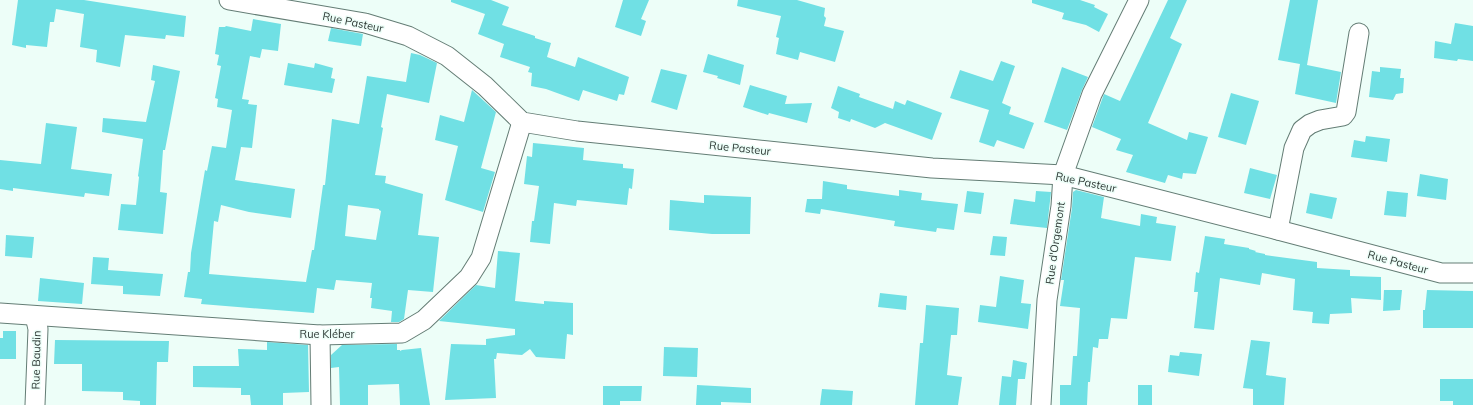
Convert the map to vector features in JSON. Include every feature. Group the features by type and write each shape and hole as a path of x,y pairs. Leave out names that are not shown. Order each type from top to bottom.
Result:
{"street":[{"name":"Rue Pasteur","path":"229,0 365,22 408,36 447,56 486,86 522,122 577,130 932,168 1063,175 1279,224 1441,273 1473,273"},
{"name":"Rue d'Orgemont","path":"1041,405 1047,300 1063,175 1092,94 1139,0"},
{"path":"1279,224 1294,148 1302,130 1310,124 1320,120 1343,116 1346,112 1359,33"},
{"name":"Rue Kléber","path":"0,314 320,335 402,333 424,320 469,278 481,258 522,122"},
{"name":"Rue Baudin","path":"35,316 38,329 35,405"},
{"path":"320,335 321,405"}],"building":[{"path":"18,0 84,0 186,16 184,37 166,35 165,39 125,35 120,67 96,62 97,50 80,47 84,14 56,9 54,22 50,22 47,47 26,45 26,48 12,45"},
{"path":"451,0 491,0 509,7 502,25 551,43 547,57 575,67 578,57 629,77 624,95 619,94 617,101 583,90 579,101 546,89 531,86 532,73 528,72 530,67 500,57 504,44 478,34 485,14 451,2"},
{"path":"623,0 649,0 641,19 646,21 641,36 615,27"},
{"path":"738,0 797,0 825,8 824,16 826,18 824,26 844,31 835,62 800,52 798,60 776,54 779,38 776,37 781,16 737,6"},
{"path":"1032,0 1080,0 1095,5 1094,7 1108,14 1099,32 1086,25 1062,19 1064,13 1032,3"},
{"path":"1168,0 1187,0 1170,38 1182,44 1148,123 1187,140 1189,132 1208,137 1196,174 1183,173 1182,179 1168,175 1165,183 1126,172 1133,155 1116,150 1121,139 1092,127 1104,94 1120,101"},
{"path":"1290,0 1318,0 1307,65 1341,72 1336,103 1295,94 1300,64 1278,60"},
{"path":"253,19 281,24 278,51 262,49 260,58 250,56 242,99 249,100 248,104 257,105 252,148 241,147 235,180 295,189 291,218 249,212 221,205 218,222 214,221 209,274 306,282 312,250 314,250 323,185 325,185 332,119 359,124 367,76 406,82 411,53 420,55 437,63 429,103 387,94 381,127 383,128 375,175 386,176 385,183 423,194 418,235 439,237 433,292 408,290 404,319 399,322 391,322 392,311 371,308 372,298 370,298 372,283 336,280 334,290 317,288 314,313 201,304 202,299 184,297 188,272 190,272 191,253 205,170 207,171 212,146 226,148 232,110 217,107 218,99 215,98 221,66 217,65 219,55 215,54 219,27 226,26 251,31","holes":["348,205 379,209 381,211 376,240 345,236"]},
{"path":"1455,23 1473,26 1473,61 1458,59 1457,61 1434,58 1435,41 1451,44"},
{"path":"331,28 363,34 361,46 328,41"},
{"path":"708,54 744,65 740,85 703,72"},
{"path":"1001,61 1015,66 1002,103 1011,107 1009,114 1034,123 1024,149 997,140 994,147 979,142 989,110 950,98 960,70 993,81"},
{"path":"288,63 314,68 315,63 333,68 331,78 335,79 332,93 284,85"},
{"path":"153,65 180,71 165,150 163,150 160,192 167,193 163,234 118,230 121,204 136,205 143,139 102,132 103,118 146,122 155,81 151,80"},
{"path":"1062,67 1088,77 1067,130 1044,122"},
{"path":"1380,67 1401,69 1400,78 1404,78 1403,93 1396,94 1393,100 1369,97 1372,71 1380,72"},
{"path":"661,69 687,75 677,110 651,102"},
{"path":"750,85 787,96 785,104 812,103 807,123 769,113 768,115 743,107"},
{"path":"838,86 860,94 859,97 893,109 895,101 905,105 907,100 942,113 932,140 885,123 875,128 851,119 850,122 838,118 839,112 831,108"},
{"path":"472,90 496,112 481,168 495,172 483,212 445,200 458,146 435,140 440,115 464,122"},
{"path":"1231,93 1259,101 1246,145 1218,137"},
{"path":"46,123 77,127 71,169 112,174 109,196 85,193 84,197 13,188 13,191 0,189 0,160 41,164"},
{"path":"1366,136 1390,139 1387,162 1351,157 1354,140 1365,142"},
{"path":"533,143 584,148 583,160 623,164 623,168 634,169 632,189 629,188 627,205 577,200 576,206 554,203 550,244 530,242 532,221 534,221 539,186 524,184 527,156 532,157"},
{"path":"1250,168 1277,175 1270,199 1244,193"},
{"path":"1420,174 1448,179 1446,200 1417,196"},
{"path":"823,181 847,185 847,189 899,196 899,190 922,193 921,200 958,204 954,230 937,228 936,232 894,226 895,221 821,209 820,214 805,212 807,199 822,199"},
{"path":"1076,190 1104,197 1101,218 1140,226 1141,214 1157,217 1156,223 1176,226 1171,261 1135,257 1127,319 1111,318 1108,339 1099,339 1098,348 1093,347 1090,382 1088,382 1087,405 1060,405 1060,385 1071,385 1073,356 1077,356 1080,308 1060,306 1064,280 1061,280 1073,192"},
{"path":"967,191 984,193 981,214 964,212"},
{"path":"1036,191 1051,192 1047,228 1010,224 1014,199 1035,202"},
{"path":"1387,191 1408,193 1406,217 1384,215"},
{"path":"1310,193 1337,198 1332,219 1306,213"},
{"path":"704,195 751,197 750,234 712,234 669,230 670,200 704,203"},
{"path":"6,235 34,237 32,258 5,256"},
{"path":"993,236 1007,237 1005,256 990,255"},
{"path":"1205,236 1225,239 1224,244 1249,248 1256,251 1255,252 1265,255 1317,262 1317,268 1350,270 1350,276 1381,277 1381,300 1351,298 1352,313 1330,314 1329,324 1312,323 1313,312 1293,310 1295,279 1262,273 1260,285 1220,278 1214,330 1194,328 1198,292 1194,292 1196,272 1199,273"},
{"path":"498,251 520,253 515,301 544,304 544,301 573,303 573,335 567,334 565,359 536,357 530,349 522,355 497,353 496,359 494,359 496,398 445,400 451,344 486,345 486,339 515,335 515,329 439,321 476,285 495,288"},
{"path":"93,257 109,258 108,270 163,274 160,296 123,294 123,286 91,284"},
{"path":"1000,276 1024,280 1021,303 1031,304 1028,329 978,322 980,305 996,307"},
{"path":"40,278 84,283 82,304 38,301"},
{"path":"1384,290 1402,290 1400,310 1383,311"},
{"path":"1427,290 1473,291 1473,328 1423,328 1423,310 1425,310"},
{"path":"880,293 907,296 906,310 878,307"},
{"path":"926,305 959,308 957,335 951,335 947,375 962,377 958,405 915,405 920,343 923,343"},
{"path":"3,331 16,331 16,359 0,359 0,338 3,338"},
{"path":"55,340 169,341 168,362 157,362 156,405 140,405 140,401 123,400 123,392 82,391 82,364 54,364"},
{"path":"1251,340 1270,342 1266,375 1286,378 1284,405 1253,405 1253,389 1243,388"},
{"path":"267,342 308,345 309,392 283,393 283,405 251,405 250,395 241,395 241,388 193,387 193,366 239,366 238,349 267,350"},
{"path":"397,344 397,350 400,351 421,348 430,405 400,405 399,384 368,385 368,405 340,405 339,367 331,368 331,355 342,345"},
{"path":"664,347 698,348 697,377 663,376"},
{"path":"1180,352 1202,354 1199,376 1168,372 1170,355 1179,356"},
{"path":"1013,360 1027,363 1025,379 1018,379 1016,405 999,405 1002,376 1011,377"},
{"path":"1440,379 1473,379 1473,405 1453,405 1453,401 1440,401"},
{"path":"697,385 751,388 751,403 721,402 721,405 696,405"},
{"path":"1138,385 1152,385 1152,405 1138,405"},
{"path":"603,386 642,386 641,401 620,401 620,405 603,405"},
{"path":"822,389 853,391 852,405 820,405"}]}
